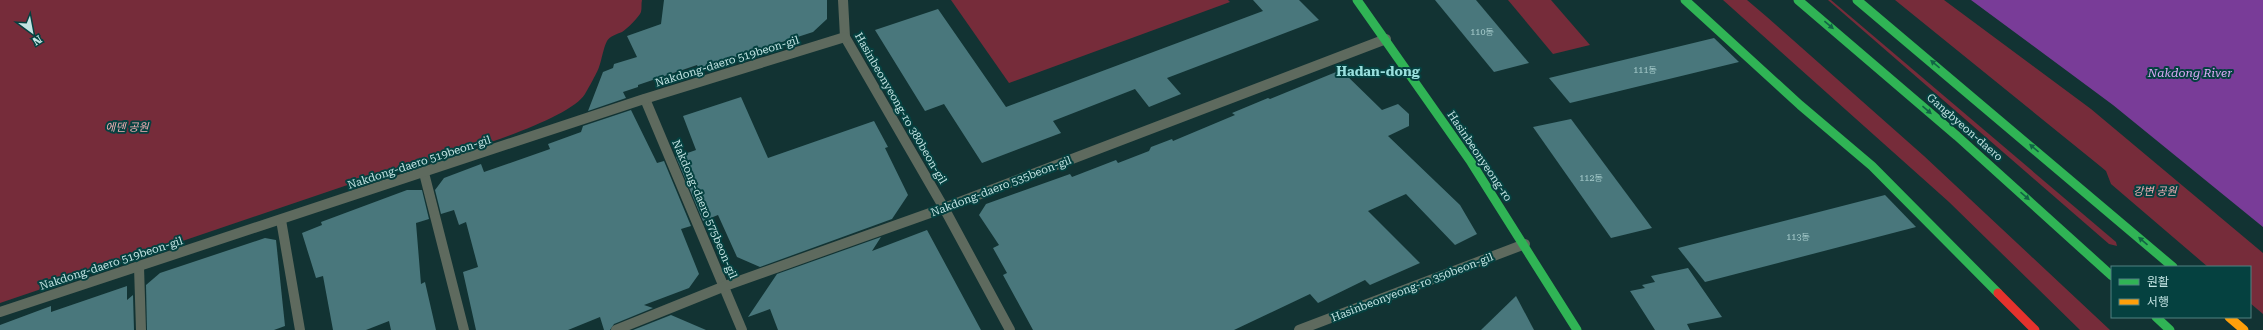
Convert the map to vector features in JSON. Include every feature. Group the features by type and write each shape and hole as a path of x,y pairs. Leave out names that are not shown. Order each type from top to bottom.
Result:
{"street":[{"name":"Hasinbeonyeong-ro","path":"1357,0 1386,39 1525,243 1577,330"},
{"path":"1685,0 1800,105 1872,166 2035,330"},
{"name":"Gangbyeon-daero","path":"1798,0 1857,48 2043,211 2111,275"},
{"path":"1857,0 2109,211 2172,266"},
{"path":"2157,318 2170,330"},
{"path":"2230,318 2244,330"}],"lane":[{"name":"Hasinbeonyeong-ro 380beon-gil","path":"844,0 845,37 944,208 1010,330"},
{"name":"Nakdong-daero 519beon-gil","path":"0,312 645,99 845,37"},
{"name":"Nakdong-daero 535beon-gil","path":"616,330 725,286 944,208 1386,39"},
{"name":"Nakdong-daero 575beon-gil","path":"645,99 725,286 742,330"},
{"path":"424,173 464,330"},
{"path":"281,220 300,330"},
{"name":"Hasinbeonyeong-ro 350beon-gil","path":"1298,330 1525,243"},
{"path":"139,267 140,330"}],"green space":[{"name":"에덴 공원","path":"0,0 642,0 641,12 630,26 608,39 604,47 598,69 585,94 572,106 550,118 489,143 424,163 377,175 0,303"},
{"path":"951,0 1228,0 1230,2 1009,83"},
{"path":"1508,0 1551,0 1590,45 1553,54"},
{"path":"1723,0 1747,0 1767,17 1924,156 2110,330 2080,330 1949,202"},
{"path":"1828,0 1831,0 2116,242 2117,246 2109,244"},
{"name":"강변 공원","path":"1895,0 1944,0 2091,109 2263,253 2263,314 2251,304 2251,266 2207,266 2111,184 2106,171"}],"water":[{"name":"Nakdong River","path":"1971,0 2263,0 2263,227 2113,105"}],"building":[{"path":"664,0 827,0 827,19 813,32 699,69 697,65 638,85 638,87 623,92 626,98 588,111 603,72 613,68 614,64 637,57 627,36 661,24"},
{"path":"1253,0 1299,0 1319,20 1167,78 1181,94 1149,107 1135,89 1053,121 1061,133 982,163 944,104 925,111 875,30 938,9 1006,107 1263,11"},
{"path":"1435,0 1476,0 1529,63 1494,72"},
{"path":"1714,38 1739,62 1570,103 1549,78"},
{"path":"1341,70 1382,110 1398,104 1409,114 1409,126 1388,136 1460,205 1477,234 1455,245 1406,194 1368,211 1420,263 1370,285 1365,280 1318,303 1310,294 1234,330 1033,330 1003,275 1007,273 993,248 999,245 979,215 986,204 1070,174 1072,177 1116,160 1118,163 1149,151 1151,147 1172,139 1173,141 1235,115 1232,113"},
{"path":"741,97 768,158 874,121 888,147 885,148 908,195 892,219 760,267 737,257 718,215 703,221 676,157 696,150 683,116"},
{"path":"631,110 657,163 664,161 691,226 681,229 699,274 689,288 644,305 653,308 614,324 610,330 604,330 600,317 568,330 476,330 463,272 478,267 466,222 459,225 454,210 441,214 435,190 444,178 481,164 484,172 550,149 548,144 581,132 583,126"},
{"path":"1571,119 1652,228 1611,238 1533,127"},
{"path":"407,190 422,190 429,219 416,223 421,284 425,282 436,330 391,330 389,321 366,330 333,330 323,276 316,278 302,233 322,225 321,222"},
{"path":"1885,195 1916,227 1705,282 1678,248"},
{"path":"927,230 981,330 778,330 770,309 748,317 777,274 881,237 872,251"},
{"path":"265,238 276,240 285,326 274,330 147,330 146,285 160,273"},
{"path":"1688,268 1722,317 1687,324 1690,330 1655,330 1630,291 1645,288 1642,285 1655,282 1651,276"},
{"path":"127,286 127,300 133,295 134,330 0,330 0,325 51,306 51,312"},
{"path":"1516,296 1534,330 1481,330"},
{"path":"671,315 706,330 633,330"}],"traffic: fast":[{"path":"1357,0 1471,162 1577,330"},
{"path":"1685,0 1800,105 1872,166 1998,293"},
{"path":"1798,0 1957,136 2111,275"},
{"path":"1857,0 2172,266"},
{"path":"2157,318 2170,330"}],"traffic: slow":[{"path":"2230,318 2244,330"}],"traffic: jam":[{"path":"1998,293 2035,330"}],"district":[{"name":"Hadan-dong","path":"1378,71"}]}
